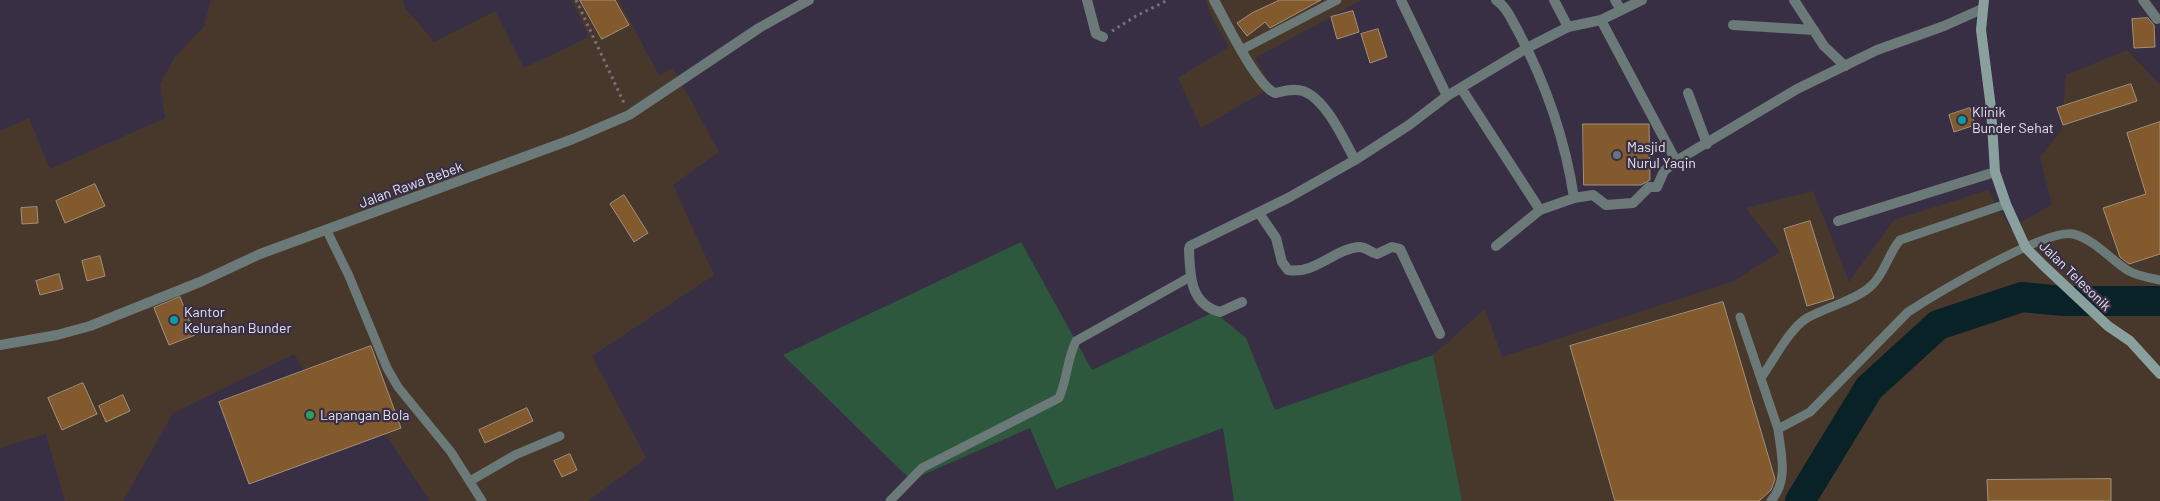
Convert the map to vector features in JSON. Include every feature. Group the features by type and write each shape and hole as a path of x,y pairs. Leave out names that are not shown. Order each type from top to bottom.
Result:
{"street":[{"name":"Jalan Rawa Bebek","path":"0,345 56,335 90,326 200,282 260,254 574,139 629,115 759,28 809,0"},
{"path":"1087,0 1096,34 1103,37"},
{"path":"1214,0 1241,50 1271,91 1275,93 1294,89 1304,91 1330,116 1355,160"},
{"path":"1401,0 1447,96"},
{"path":"1496,0 1507,11 1541,78 1568,156 1574,198"},
{"path":"1554,0 1568,27"},
{"path":"1615,0 1621,10"},
{"path":"1242,302 1220,312 1211,309 1199,300 1190,277 1190,246 1259,213 1355,160 1409,125 1447,96 1526,48 1568,27 1601,20 1642,0"},
{"path":"1794,0 1824,46 1845,66"},
{"path":"2143,0 2157,19"},
{"path":"1496,246 1540,210 1574,198 1593,195 1606,205 1633,203 1649,187 1657,187 1664,171 1676,161 1797,89 1876,50 1944,26 1985,3"},
{"name":"Jalan Telesonik","path":"1985,3 1981,30 1991,108 1995,172 2006,204 2026,248 2108,326 2130,341 2160,374"},
{"path":"1601,20 1676,161"},
{"path":"1733,25 1814,30"},
{"path":"1461,88 1540,210"},
{"path":"1688,93 1707,144"},
{"path":"1838,221 1995,172"},
{"path":"1259,213 1276,238 1282,262 1288,270 1319,265 1341,253 1358,247 1377,254 1392,247 1400,248 1440,334"}],"lane":[{"path":"1241,50 1337,0"},
{"path":"1761,378 1796,328 1806,319 1872,286 1881,274 1893,248 1900,240 2006,204"},
{"path":"326,231 349,276 370,331 390,374 398,387 451,452 482,501"},
{"path":"1778,429 1810,412 1908,312 1927,300 2041,241 2072,234 2088,241 2128,270 2146,278 2160,280"},
{"path":"890,501 922,468 1059,398 1064,388 1071,351 1076,341 1190,277"},
{"path":"1740,317 1778,429 1783,480 1779,492 1772,501"},
{"path":"470,481 515,455 560,436"}],"path":[{"path":"576,0 629,115"},
{"path":"1103,37 1136,16 1168,0"}],"shaded area":[{"path":"211,0 403,0 405,8 434,42 495,11 524,68 589,37 572,0 619,0 659,76 673,68 719,152 673,185 714,275 592,356 646,458 588,501 430,501 383,431 343,437 294,354 173,413 123,501 65,501 46,434 0,448 0,131 29,118 50,169 165,118 160,84 175,57 204,27"},
{"path":"1205,0 1362,0 1255,58 1272,87 1201,128 1178,78 1229,47 1214,21"},
{"path":"2127,50 2160,85 2160,501 1462,501 1433,355 1485,309 1502,357 1734,281 1780,252 1746,208 1813,191 1849,282 1894,220 1988,190 2010,228 2052,205 2040,157 2061,131 2066,75"}],"green space":[{"path":"1021,242 1092,370 1214,312 1246,338 1275,410 1433,355 1462,501 1234,501 1223,428 1056,489 1030,428 911,480 783,355"}],"building":[{"path":"580,0 615,0 629,25 602,39"},
{"path":"1280,0 1321,0 1270,28 1265,22 1247,36 1237,23 1252,13"},
{"path":"1353,11 1359,32 1337,39 1331,17"},
{"path":"2148,18 2154,25 2155,47 2134,48 2132,19"},
{"path":"1378,29 1387,57 1370,63 1361,34"},
{"path":"2131,84 2137,101 2063,125 2057,108"},
{"name":"Klinik Bunder Sehat","path":"1970,108 1975,125 1954,132 1949,115"},
{"path":"2160,122 2160,254 2129,264 2120,257 2103,208 2146,194 2127,133"},
{"name":"Masjid Nurul Yaqin","path":"1583,124 1649,124 1650,180 1641,185 1584,185"},
{"path":"95,184 105,206 65,223 56,201"},
{"path":"624,195 648,233 634,242 610,204"},
{"path":"37,207 38,223 22,224 21,208"},
{"path":"1810,221 1834,298 1807,306 1784,229"},
{"path":"100,256 105,276 87,281 82,261"},
{"path":"59,274 63,289 40,295 36,281"},
{"name":"Kantor Kelurahan Bunder","path":"180,297 195,335 169,345 154,308"},
{"path":"1723,302 1775,479 1771,490 1759,501 1615,501 1570,346"},
{"name":"Lapangan Bola","path":"371,346 401,428 249,484 219,402"},
{"path":"83,383 97,414 62,430 48,398"},
{"path":"123,395 130,411 106,422 99,406"},
{"path":"527,408 533,421 485,443 479,430"},
{"path":"570,454 577,470 562,477 554,461"},
{"path":"2111,479 2111,501 1988,501 1987,480"}],"waterway":[{"path":"1800,501 1869,388 1938,325 2022,297 2063,301 2160,301"}],"place":[{"name":"Klinik Bunder Sehat","path":"1962,120"},
{"name":"Masjid Nurul Yaqin","path":"1617,155"},
{"name":"Kantor Kelurahan Bunder","path":"174,320"},
{"name":"Lapangan Bola","path":"310,415"}]}
